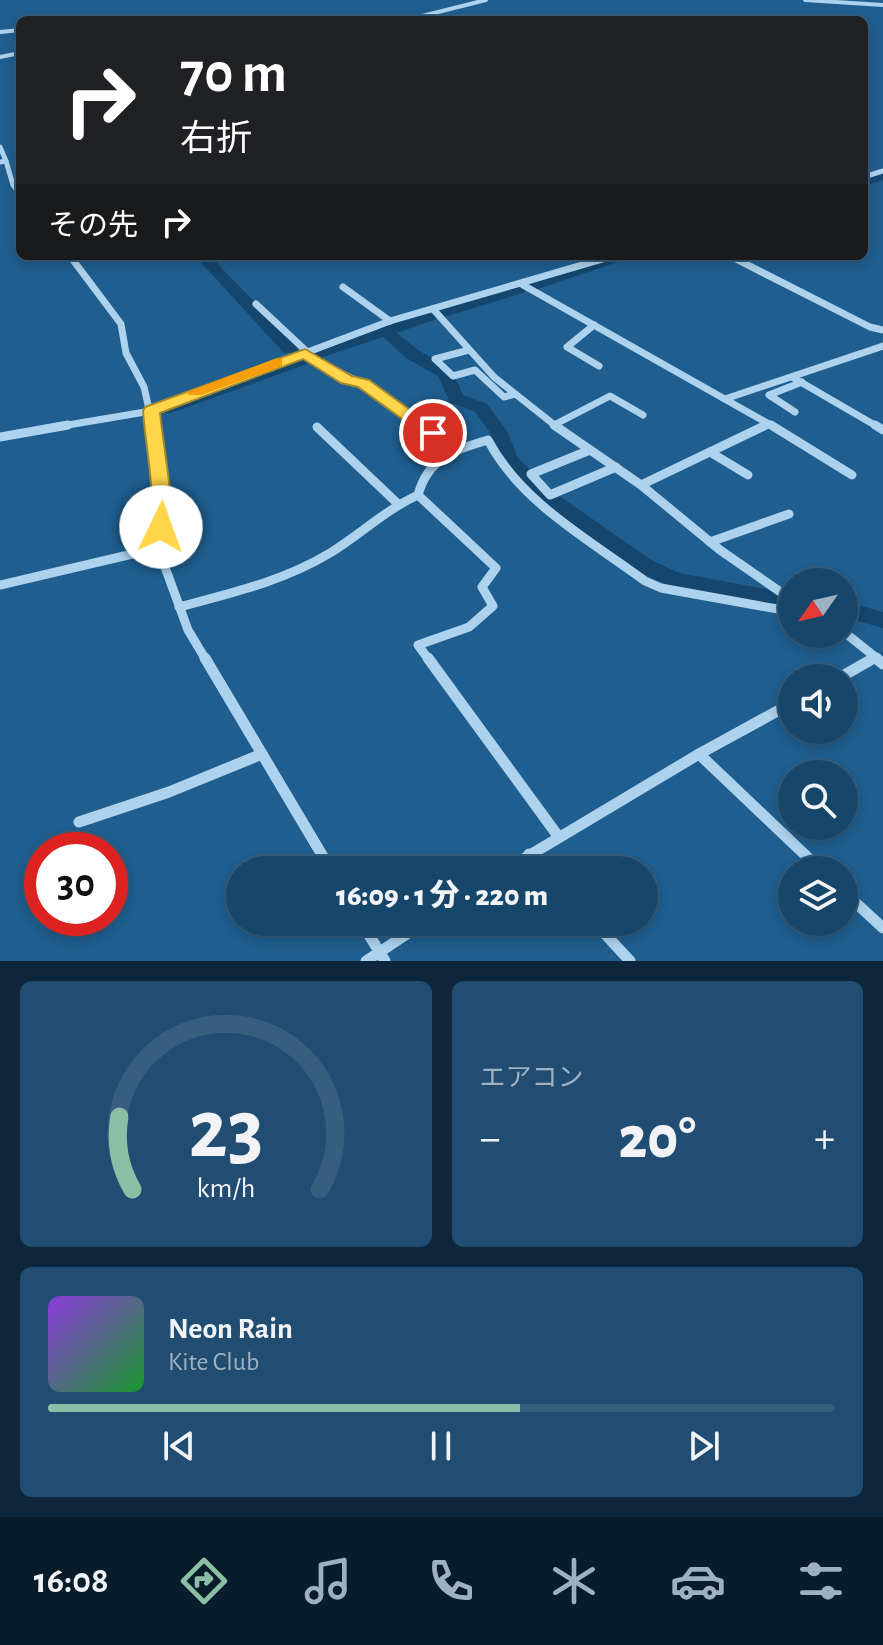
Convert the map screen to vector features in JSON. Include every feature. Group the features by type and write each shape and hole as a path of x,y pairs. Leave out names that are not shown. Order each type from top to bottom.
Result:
{"street":[{"path":"422,16 486,0"},
{"path":"805,0 883,5"},
{"path":"0,147 3,162 16,189"},
{"path":"73,260 121,324 126,353 144,387 151,411 163,492 158,548 188,630 323,856"},
{"path":"0,437 151,411 390,321 523,285 601,260"},
{"path":"738,260 870,327 883,330"},
{"path":"523,285 769,424 852,475"},
{"path":"343,287 390,321"},
{"path":"256,304 305,354 346,379 363,384 456,450"},
{"path":"433,309 469,350 515,394 778,590"},
{"path":"594,325 567,347 599,366"},
{"path":"725,399 883,346"},
{"path":"469,350 435,359 453,376 475,370 504,397 515,394"},
{"path":"792,377 883,430"},
{"path":"795,412 769,395 802,382"},
{"path":"554,425 610,396 643,415"},
{"path":"641,485 769,424"},
{"path":"317,427 397,503"},
{"path":"418,495 420,482 438,457 488,440 497,457 536,501 645,581 661,588 778,609"},
{"path":"590,450 531,474 550,495 616,467"},
{"path":"710,452 748,475"},
{"path":"179,607 263,584 330,553 397,503 418,495"},
{"path":"418,495 496,568 482,587 493,606 487,615 478,623 418,645 558,836"},
{"path":"710,542 789,514"},
{"path":"0,585 158,548"},
{"path":"858,644 879,661 858,670"},
{"path":"526,856 778,711"},
{"path":"79,822 169,792 262,754"},
{"path":"699,754 806,856"},
{"path":"858,905 883,928"},
{"path":"369,936 382,957"},
{"path":"366,961 382,957 408,936"},
{"path":"607,936 630,961"}],"waterway":[{"path":"868,181 883,176"},
{"path":"206,260 290,349"},
{"path":"536,285 615,260"},
{"path":"444,312 518,290"},
{"path":"385,331 430,316"},
{"path":"317,354 385,331"},
{"path":"385,331 412,354 445,373 456,398 481,408 498,431 509,460 545,495 645,566 674,580 774,598"},
{"path":"165,409 301,360"},
{"path":"858,613 883,620"}],"slow traffic":[{"path":"195,392 277,362"}],"route":[{"path":"161,527 163,492 151,411 275,363 305,354 346,379 363,384 433,433"}]}
